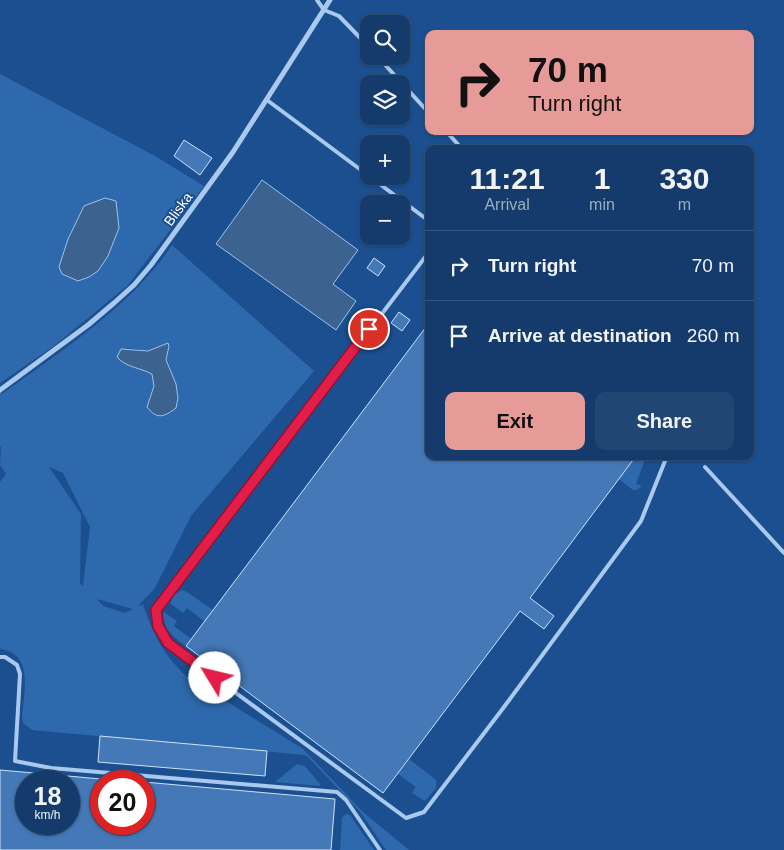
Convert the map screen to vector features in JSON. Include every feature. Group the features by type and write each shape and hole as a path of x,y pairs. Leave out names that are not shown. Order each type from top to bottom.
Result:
{"street":[{"name":"Bliska","path":"0,390 88,325 134,285 151,265 233,152 330,0"}],"lane":[{"path":"317,0 324,10 339,16 360,38"},
{"path":"385,65 425,109"},
{"path":"267,100 360,169"},
{"path":"450,135 458,145"},
{"path":"381,185 425,218"},
{"path":"425,257 156,610 158,626 168,643 406,818 424,812 641,521 665,460"},
{"path":"705,467 784,553"},
{"path":"0,657 17,664 20,674 15,761 51,768 337,792 346,800 380,850"}],"shaded area":[{"path":"0,74 155,156 204,186 128,285 54,346 0,383"},
{"path":"262,180 358,250 333,284 356,301 336,330 216,244"},
{"path":"105,198 116,201 119,228 108,256 98,271 89,277 78,281 62,274 59,267 68,239 84,206"},
{"path":"172,245 314,371 191,516 155,588 138,606 143,605 160,643 186,676 303,749 363,812 409,850 386,850 361,813 305,755 32,730 23,723 25,686 22,666 18,658 11,652 0,649 0,482 6,474 0,465 0,389 2,394 71,344 116,308 156,267","holes":["164,344 169,346 166,360 176,384 178,398 149,398 154,386 152,374 144,369 128,365 127,348 148,351","49,467 63,473 90,527 83,586 80,583 81,514","97,599 133,609 125,613 103,606"]},
{"path":"168,343 166,360 176,384 178,398 176,408 161,416 154,414 147,407 154,386 152,374 129,365 117,357 121,349 148,351"},
{"path":"633,460 645,460 636,484 642,486 637,490 633,490 619,479"},
{"path":"182,590 213,610 205,622 187,608 183,613 170,603 174,595"},
{"path":"164,612 177,621 174,626 191,639 186,646 168,629 164,620"},
{"path":"409,759 436,780 436,788 425,801 412,793 416,787 398,774"},
{"path":"297,764 305,766 320,786 275,782"},
{"path":"346,814 350,815 374,850 340,850 342,818"}],"building":[{"path":"184,140 212,158 200,175 174,156"},
{"path":"374,258 385,266 378,276 367,268"},
{"path":"399,312 410,320 402,331 391,323"},
{"path":"425,328 425,460 633,460 530,598 554,616 544,629 520,611 383,793 186,646"},
{"path":"100,736 267,751 265,776 98,762"},
{"path":"0,770 15,771 15,835 80,835 80,777 90,778 90,835 155,835 155,783 335,799 331,850 0,850"}],"route":[{"path":"215,678 168,643 158,626 156,610 369,329"}]}
